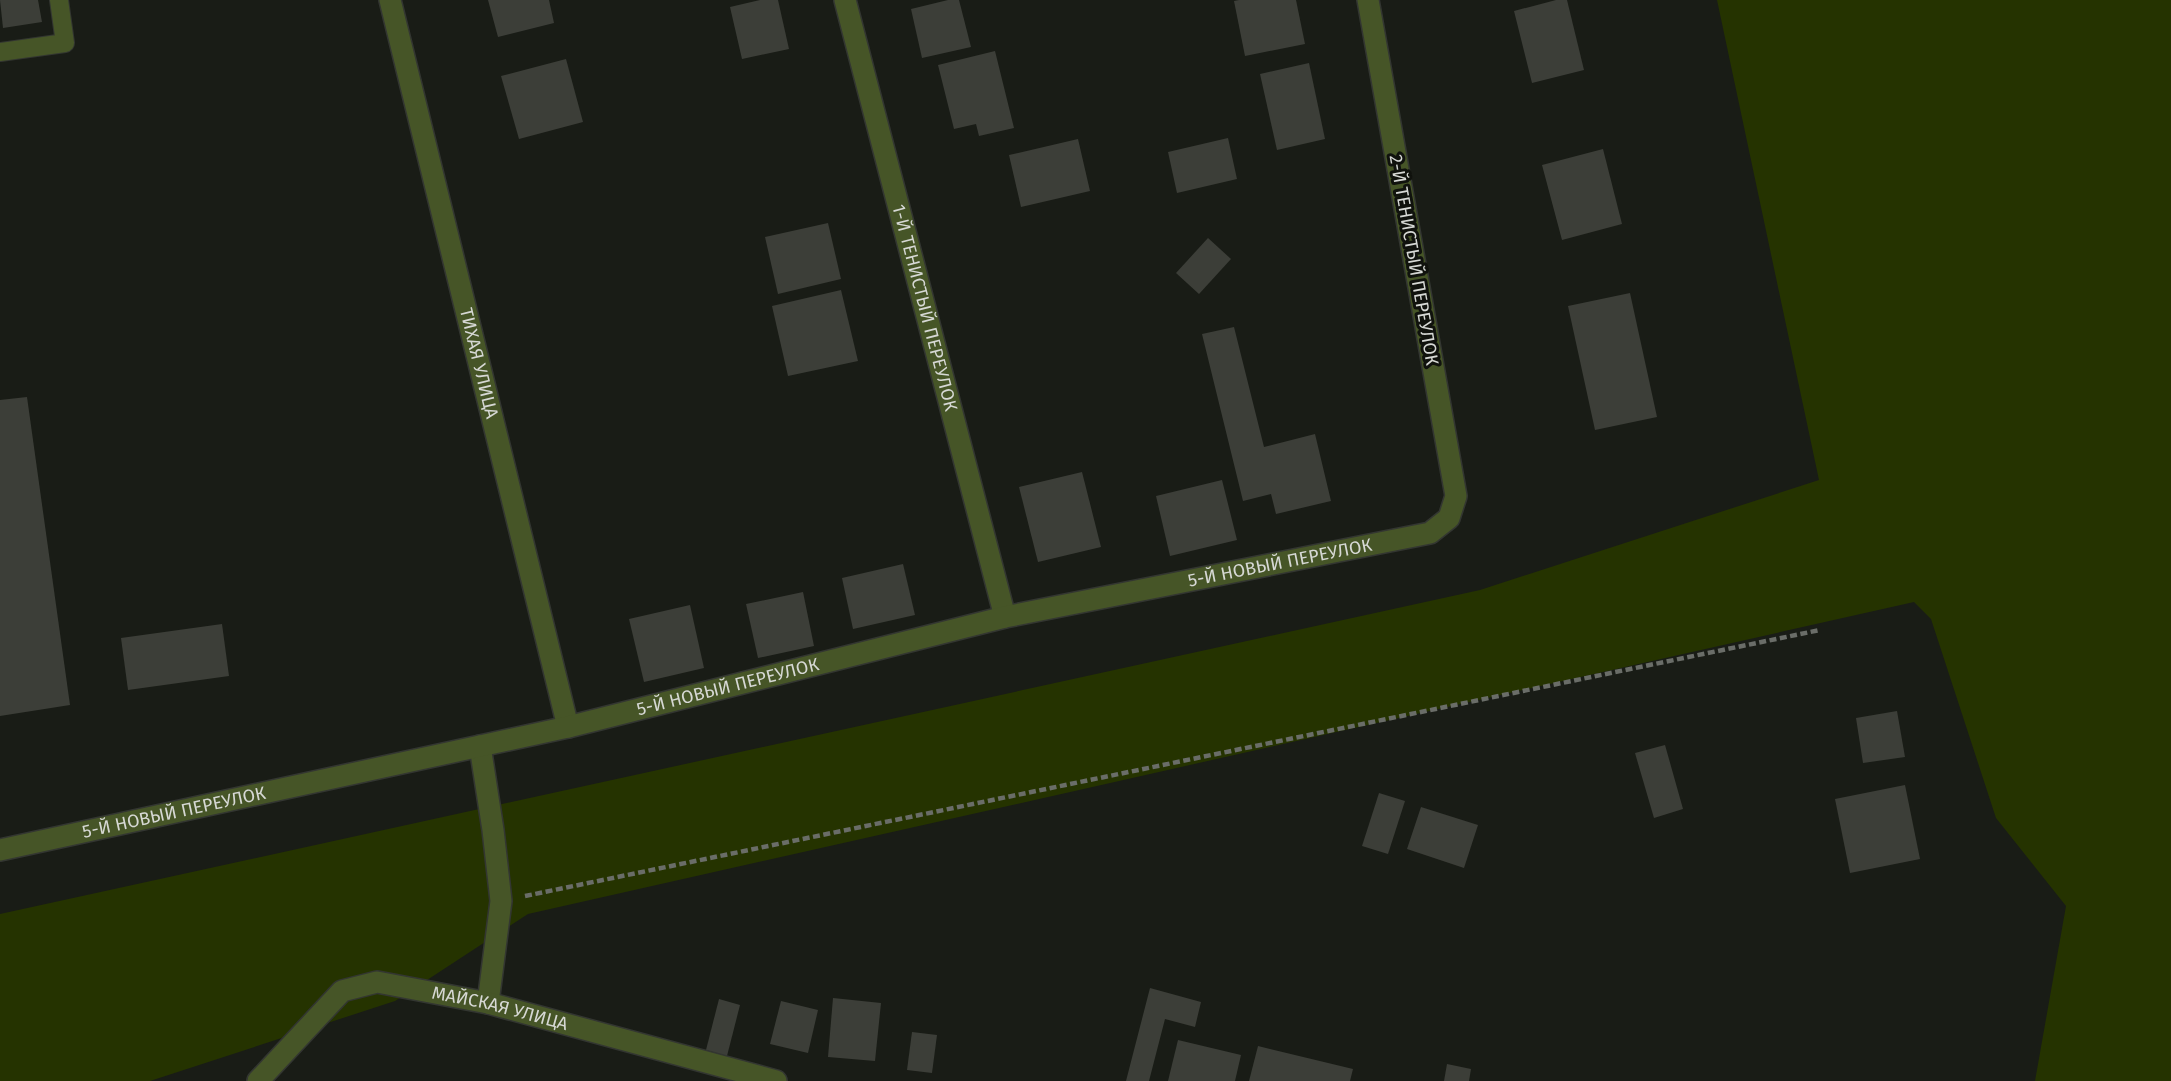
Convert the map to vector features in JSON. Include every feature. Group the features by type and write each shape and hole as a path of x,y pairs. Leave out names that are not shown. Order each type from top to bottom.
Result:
{"street":[{"name":"ТИХАЯ УЛИЦА","path":"390,0 568,727"},
{"name":"1-Й ТЕНИСТЫЙ ПЕРЕУЛОК","path":"845,0 1005,617"},
{"name":"2-Й ТЕНИСТЫЙ ПЕРЕУЛОК","path":"1368,0 1456,496 1449,518"},
{"name":"5-Й НОВЫЙ ПЕРЕУЛОК","path":"0,850 568,727 1005,617 1430,533 1449,518"},
{"path":"480,747 501,901 488,1003"},
{"name":"МАЙСКАЯ УЛИЦА","path":"258,1081 342,991 377,982 488,1003 776,1081"}],"lane":[{"path":"0,52 65,43 59,0"}],"path":[{"path":"501,901 1820,630"}],"green space":[{"path":"1717,0 2171,0 2171,1081 2035,1081 2066,906 1996,818 1931,619 1914,602 528,914 395,1001 150,1081 0,1081 0,914 1480,590 1819,480"}],"building":[{"path":"0,0 38,0 42,22 3,28"},
{"path":"488,0 549,0 554,23 498,37"},
{"path":"760,0 778,0 789,49 742,59 730,7"},
{"path":"959,0 971,47 922,58 911,9"},
{"path":"1296,0 1305,44 1245,56 1234,1"},
{"path":"1556,0 1567,0 1584,70 1532,83 1514,11"},
{"path":"995,51 1014,128 979,136 976,124 954,129 938,65"},
{"path":"566,59 583,122 519,139 501,76"},
{"path":"1309,63 1325,139 1277,150 1260,74"},
{"path":"1228,138 1237,179 1177,193 1168,152"},
{"path":"1078,139 1090,191 1021,207 1009,155"},
{"path":"1603,149 1622,224 1562,240 1542,165"},
{"path":"828,223 841,279 778,294 765,237"},
{"path":"1208,238 1231,259 1199,294 1176,273"},
{"path":"841,290 858,361 788,376 772,306"},
{"path":"1630,293 1657,417 1595,430 1568,306"},
{"path":"1234,327 1264,447 1315,434 1331,501 1276,514 1271,494 1243,501 1202,334"},
{"path":"27,397 70,705 0,716 0,400"},
{"path":"1082,472 1101,547 1038,562 1019,487"},
{"path":"1222,480 1237,540 1170,556 1156,496"},
{"path":"903,564 915,615 853,629 842,578"},
{"path":"803,592 814,646 758,658 746,604"},
{"path":"690,605 704,668 644,682 629,619"},
{"path":"222,624 229,676 128,690 121,638"},
{"path":"1897,711 1905,757 1863,763 1856,718"},
{"path":"1665,745 1683,809 1654,818 1635,753"},
{"path":"1905,785 1920,859 1850,873 1835,799"},
{"path":"1379,793 1405,801 1388,854 1362,846"},
{"path":"1421,807 1478,825 1464,868 1407,849"},
{"path":"1150,988 1201,1002 1195,1027 1165,1019 1149,1081 1126,1081"},
{"path":"833,998 881,1003 875,1061 828,1057"},
{"path":"719,999 740,1005 727,1056 706,1050"},
{"path":"781,1001 818,1010 808,1053 770,1044"},
{"path":"912,1032 937,1035 932,1073 907,1070"},
{"path":"1178,1040 1241,1055 1235,1081 1168,1081"},
{"path":"1258,1046 1353,1069 1350,1081 1249,1081"},
{"path":"1447,1064 1471,1069 1469,1081 1444,1081"}]}
